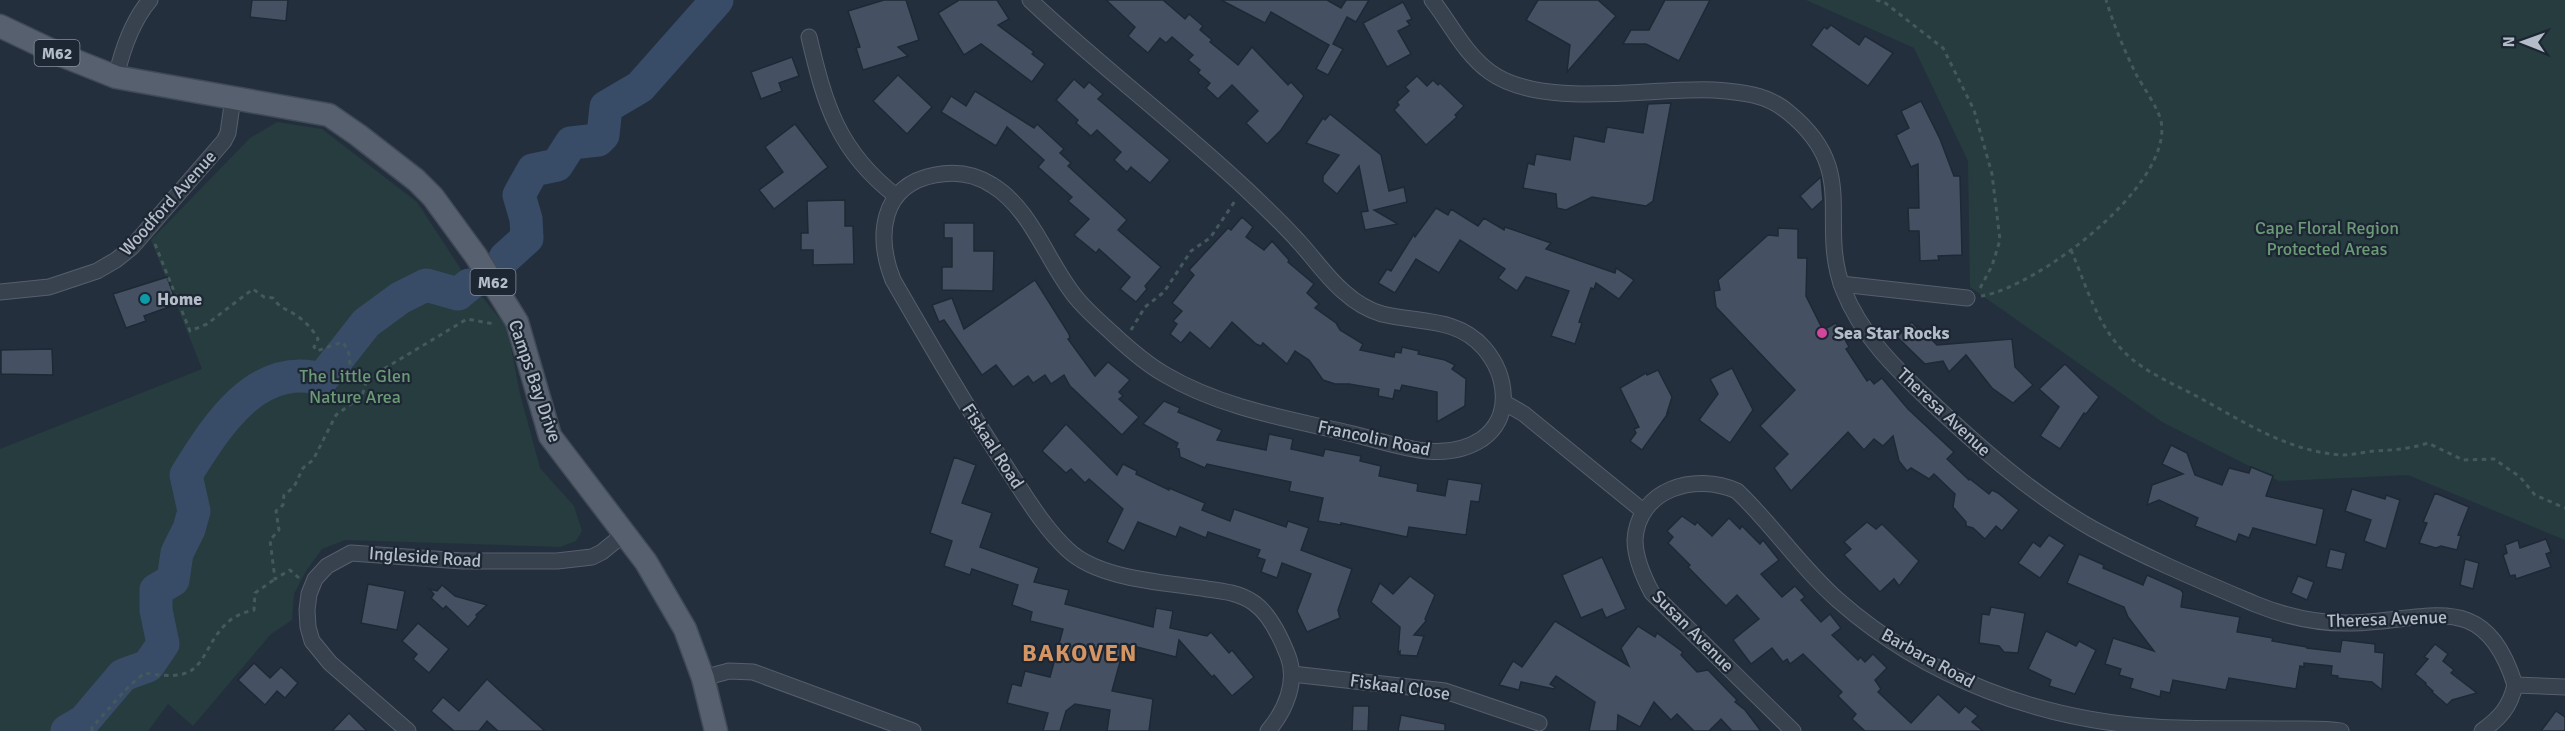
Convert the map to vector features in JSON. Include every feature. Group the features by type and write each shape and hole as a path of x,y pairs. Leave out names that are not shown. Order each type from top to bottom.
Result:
{"main road":[{"name":"Camps Bay Drive","path":"0,26 61,55 116,77 320,112 338,120 399,165 433,197 476,256 517,322 550,436 558,450 646,562 674,606 703,678 716,731"}],"street":[{"path":"116,77 120,59 132,29 150,0"},
{"path":"1030,0 1244,187 1288,229 1341,290 1362,305 1381,313 1443,322 1466,332 1483,347 1495,364 1505,403 1524,414 1643,511"},
{"name":"Theresa Avenue","path":"1432,0 1457,38 1489,72 1509,83 1530,90 1575,93 1724,91 1749,93 1772,101 1787,110 1804,127 1829,164 1834,186 1834,236 1841,284 1862,327 1877,347 1916,388 2016,476 2093,529 2252,602 2295,618 2320,622 2355,623 2443,614 2464,618 2479,626 2496,642 2508,662 2515,685"},
{"path":"809,37 824,96 849,149 878,182 896,196"},
{"name":"Woodford Avenue","path":"0,292 49,287 97,271 132,247 224,141 228,133 232,98"},
{"name":"Francolin Road","path":"896,196 916,181 942,174 969,175 993,185 1013,200 1084,308 1161,373 1220,401 1427,451 1449,452 1469,447 1485,437 1498,422 1505,403"},
{"name":"Fiskaal Road","path":"896,196 885,220 884,234 887,264 893,280 982,431 1050,530 1069,552 1095,567 1122,575 1229,592 1255,603 1271,621 1284,646 1292,674 1288,698 1268,731"},
{"path":"1841,284 1970,298"},
{"name":"Barbara Road","path":"1643,511 1659,497 1686,484 1704,482 1721,484 1737,491 1838,600 1895,644 1993,694 2032,707 2070,717 2157,728 2342,731"},
{"name":"Susan Avenue","path":"1643,511 1635,543 1644,578 1652,593 1793,731"},
{"name":"Ingleside Road","path":"408,731 330,663 312,641 307,610 311,589 315,579 327,566 351,553 462,561 557,561 592,557 624,534"},
{"path":"703,678 729,671 753,672 913,731"},
{"name":"Fiskaal Close","path":"1292,674 1445,691 1539,723"},
{"path":"2482,731 2496,721 2511,702 2515,685 2565,687"}],"path":[{"path":"1876,0 1884,2 1943,48 1974,110 1992,174 2000,240 1983,284 1970,298"},
{"path":"1970,298 1991,295 2038,272 2102,226 2145,177 2160,148 2161,121 2130,63 2106,0"},
{"path":"1122,342 1145,307 1152,299 1164,292 1191,251 1210,238 1244,187"},
{"path":"148,228 190,331 207,324 253,289 264,297 273,298 278,306 297,315 315,333 318,339 314,347 317,351 342,342 348,348 351,357 350,375 357,380 367,379 467,319 503,326"},
{"path":"2071,250 2098,312 2117,344 2153,375 2200,398 2233,418 2291,446 2343,455 2404,451 2428,443 2463,460 2494,459 2520,477 2535,495 2565,508"},
{"path":"275,579 270,540 279,530 276,511 283,505 285,495 294,487 303,468 314,460 336,415 362,396 367,379"},
{"path":"92,731 92,727 112,707 128,685 145,673 185,674 198,665 222,626 240,613 254,610 255,593 275,579 290,570 311,589"}],"green space":[{"name":"Cape Floral Region Protected Areas","path":"1806,0 2565,0 2565,540 2408,475 2279,481 2162,422 1970,287 1968,161 1914,48"},
{"name":"The Little Glen Nature Area","path":"277,122 322,129 417,202 466,277 505,325 520,394 540,468 574,506 582,531 576,541 560,547 345,540 322,549 306,571 294,594 292,620 271,634 193,726 168,704 148,731 0,731 0,449 202,369 151,240 250,138"}],"building":[{"path":"252,0 288,0 286,21 250,17"},
{"path":"884,0 906,0 919,40 898,47 908,56 863,70 856,48 860,47 848,11"},
{"path":"959,0 997,0 1009,19 998,25 1034,52 1032,54 1045,64 1032,82 981,44 964,55 938,13"},
{"path":"1106,0 1163,0 1185,19 1189,14 1203,26 1200,30 1212,40 1210,42 1238,65 1252,47 1288,85 1291,82 1304,96 1281,130 1267,144 1246,123 1258,111 1232,85 1218,99 1206,88 1210,83 1198,73 1200,70 1188,60 1193,55 1172,37 1166,43 1160,38 1148,53 1128,36 1135,27"},
{"path":"1221,0 1327,0 1341,8 1346,0 1369,0 1356,22 1347,17 1333,44 1343,49 1328,75 1316,69 1329,45 1271,12 1265,23"},
{"path":"1538,0 1598,0 1616,16 1567,72 1570,45 1526,20"},
{"path":"1665,0 1710,0 1679,61 1646,44 1623,44 1631,30 1649,30"},
{"path":"1403,2 1412,19 1407,21 1410,25 1398,31 1411,54 1387,67 1363,23"},
{"path":"1831,25 1859,45 1865,36 1893,53 1868,86 1811,45 1824,27 1827,29"},
{"path":"792,57 799,76 779,83 782,91 761,99 751,72"},
{"path":"898,75 932,107 907,134 873,101"},
{"path":"1417,76 1427,86 1433,80 1438,85 1440,83 1464,106 1455,115 1457,117 1426,145 1394,110 1399,105 1397,102 1409,91 1405,87"},
{"path":"1074,79 1084,88 1089,82 1103,94 1098,99 1170,160 1150,183 1131,167 1127,172 1114,160 1121,152 1097,130 1091,136 1076,123 1078,120 1056,100"},
{"path":"975,91 1034,128 1037,124 1064,149 1060,153 1071,163 1068,166 1127,220 1118,230 1161,267 1145,286 1147,289 1136,302 1120,289 1130,277 1099,249 1096,253 1074,235 1089,219 1068,201 1072,197 1038,167 1044,160 1007,127 996,146 941,112 951,96 966,106"},
{"path":"1921,101 1940,139 1954,176 1960,176 1962,255 1938,256 1939,260 1920,261 1919,231 1909,231 1908,208 1919,208 1918,164 1911,167 1896,135 1909,128 1901,111"},
{"path":"1671,103 1653,201 1646,206 1592,197 1566,210 1557,208 1556,194 1523,188 1528,163 1534,165 1536,154 1570,160 1574,136 1604,142 1607,127 1643,133 1648,104"},
{"path":"1330,114 1381,155 1389,191 1404,187 1407,202 1374,210 1398,224 1365,230 1361,212 1368,211 1359,166 1337,194 1323,182 1323,176 1339,155 1306,143 1323,118 1325,120"},
{"path":"795,124 828,167 774,209 759,190 783,172 765,147"},
{"path":"1821,177 1823,200 1812,210 1800,196"},
{"path":"845,200 845,226 853,226 854,264 813,265 813,250 801,250 801,233 808,233 807,201"},
{"path":"1436,208 1448,215 1451,209 1478,226 1484,218 1504,230 1505,227 1551,243 1546,249 1615,273 1616,268 1634,280 1619,299 1596,283 1594,289 1591,288 1579,322 1582,323 1575,344 1551,336 1569,291 1526,277 1517,291 1498,278 1505,269 1460,240 1439,273 1416,259 1395,293 1378,283 1387,269 1391,271 1414,234 1415,237"},
{"path":"1242,217 1253,227 1246,237 1264,250 1272,241 1289,260 1288,262 1314,284 1307,293 1319,304 1315,308 1336,323 1340,330 1363,344 1360,350 1394,357 1395,352 1401,353 1402,347 1455,365 1452,369 1466,379 1465,406 1437,422 1437,392 1402,385 1400,391 1395,390 1393,399 1378,396 1379,389 1335,384 1323,380 1309,360 1295,351 1287,364 1263,343 1261,346 1256,344 1232,322 1210,349 1190,332 1181,343 1170,334 1177,324 1173,321 1182,311 1172,303 1194,275 1189,270 1228,228 1231,230"},
{"path":"944,223 974,223 974,251 994,251 993,291 942,290 942,267 952,267 952,238 944,238"},
{"path":"1778,228 1798,229 1798,258 1807,258 1806,296 1823,330 1836,323 1849,347 1846,349 1867,381 1870,379 1874,384 1882,378 1908,409 1954,452 1947,459 1969,480 1989,494 1992,490 1998,493 2019,510 2002,531 1996,526 1985,539 1973,528 1966,526 1966,522 1953,507 1955,494 1934,474 1929,479 1911,468 1907,471 1899,461 1893,436 1883,446 1874,439 1864,450 1848,432 1791,491 1774,468 1788,454 1760,426 1795,390 1716,307 1714,291 1720,290 1718,280 1768,235 1778,236"},
{"name":"Home","path":"167,277 177,304 144,316 146,321 126,328 113,294"},
{"path":"1035,280 1069,334 1068,339 1095,376 1108,362 1130,380 1119,392 1123,396 1119,399 1139,417 1122,435 1070,386 1064,375 1051,384 1045,375 1033,383 1028,376 1013,387 996,365 982,375 944,320 939,322 932,305 952,298 964,329"},
{"path":"1912,322 1937,345 2012,339 2015,367 2033,385 2013,403 1992,388 1966,355 1949,372 1943,361 1925,364 1897,337"},
{"path":"52,349 53,375 1,374 1,350"},
{"path":"2065,364 2099,397 2086,414 2084,413 2060,449 2040,436 2059,407 2039,389"},
{"path":"1732,368 1753,410 1730,443 1699,420 1718,394 1710,379"},
{"path":"1658,370 1672,397 1667,413 1669,412 1642,450 1630,441 1636,433 1634,429 1639,427 1620,388 1646,373 1647,375"},
{"path":"1164,401 1180,408 1178,412 1222,430 1217,440 1266,450 1269,434 1293,439 1291,449 1323,456 1325,449 1361,456 1360,461 1381,466 1379,476 1418,484 1417,491 1445,496 1448,479 1482,484 1479,502 1471,501 1466,535 1409,527 1407,537 1341,523 1341,525 1318,521 1323,498 1289,491 1291,482 1207,464 1205,468 1180,457 1179,449 1176,448 1178,443 1143,424"},
{"path":"1066,424 1117,475 1123,464 1137,471 1136,474 1169,490 1169,488 1205,503 1202,510 1230,521 1234,509 1286,527 1288,521 1309,528 1301,550 1352,569 1338,610 1340,618 1307,632 1297,611 1311,574 1282,563 1277,578 1261,572 1265,560 1257,557 1260,550 1208,532 1206,538 1180,527 1176,537 1138,522 1124,551 1107,542 1123,509 1089,479 1085,483 1071,469 1066,473 1042,451"},
{"path":"2171,445 2187,453 2195,475 2222,485 2229,468 2249,473 2251,467 2273,476 2266,496 2324,509 2316,545 2253,528 2249,538 2239,534 2236,542 2195,526 2198,518 2159,500 2147,505 2152,485 2183,474 2162,464"},
{"path":"954,457 976,465 962,503 992,513 980,547 1039,568 1034,582 1069,590 1065,604 1153,627 1156,608 1173,611 1170,628 1207,636 1211,632 1229,653 1232,650 1254,677 1232,696 1179,640 1176,657 1125,644 1112,691 1153,699 1149,731 1107,731 1110,710 1075,704 1066,711 1060,731 1043,731 1048,713 1007,703 1012,684 1021,686 1025,671 1050,677 1063,629 1030,621 1032,612 1012,605 1018,585 972,569 970,575 944,566 952,541 930,533"},
{"path":"2352,489 2385,499 2386,495 2400,500 2386,549 2364,541 2371,520 2345,511"},
{"path":"2435,493 2469,507 2458,535 2461,536 2457,550 2441,546 2436,548 2419,543 2427,523 2423,522"},
{"path":"1682,516 1695,525 1697,522 1712,536 1729,518 1740,529 1742,526 1760,544 1763,540 1779,560 1761,574 1782,597 1795,586 1805,597 1801,600 1821,622 1830,614 1841,628 1832,635 1858,660 1860,657 1865,662 1873,654 1887,668 1875,680 1881,689 1878,692 1911,723 1938,694 1959,713 1965,706 1978,716 1972,722 1983,731 1865,731 1852,719 1856,714 1838,696 1842,692 1803,654 1790,664 1787,659 1783,662 1772,648 1751,664 1733,640 1759,619 1737,595 1726,606 1668,543 1673,537 1667,531"},
{"path":"1867,522 1876,529 1882,524 1919,561 1899,586 1894,579 1880,592 1844,555 1851,549 1844,542"},
{"path":"2049,535 2065,545 2040,578 2018,563 2033,542 2040,547"},
{"path":"2546,539 2551,552 2546,554 2551,567 2516,579 2515,575 2510,576 2503,555 2507,553 2505,545 2518,540 2520,548"},
{"path":"2330,549 2346,553 2342,570 2326,567"},
{"path":"2079,554 2104,565 2103,568 2143,585 2147,575 2181,590 2183,593 2181,607 2240,617 2237,632 2273,638 2272,641 2307,648 2340,652 2342,640 2375,644 2375,652 2384,653 2382,690 2372,682 2337,678 2338,676 2331,675 2332,666 2304,663 2304,667 2300,666 2296,689 2229,678 2226,690 2173,680 2170,693 2161,691 2160,697 2130,688 2133,679 2119,675 2121,669 2105,664 2113,638 2154,651 2128,617 2124,607 2067,583"},
{"path":"1602,557 1626,609 1606,618 1602,609 1581,618 1562,575"},
{"path":"2465,559 2479,563 2473,589 2460,585"},
{"path":"1410,576 1435,595 1426,621 1414,635 1424,636 1417,656 1400,655 1400,651 1398,653 1400,627 1371,602 1380,583 1393,594"},
{"path":"2298,576 2314,582 2307,600 2291,593"},
{"path":"368,584 405,591 397,630 361,623"},
{"path":"442,585 455,596 487,605 468,627 446,606 443,609 431,598 434,594 429,589 437,591"},
{"path":"1991,607 2025,613 2018,653 2004,652 1999,646 1979,643 1982,614 1989,615"},
{"path":"1555,621 1629,666 1621,648 1638,626 1655,637 1657,633 1683,652 1681,655 1697,672 1708,670 1737,700 1735,702 1745,710 1761,731 1732,731 1721,719 1709,731 1694,731 1677,714 1671,720 1654,702 1640,727 1618,715 1617,731 1589,731 1595,702 1556,676 1550,684 1555,687 1554,689 1521,682 1519,690 1499,685 1513,661 1522,667"},
{"path":"418,623 449,649 429,673 413,659 417,654 402,641"},
{"path":"2046,631 2076,646 2079,641 2096,650 2075,694 2049,686 2051,680 2028,669"},
{"path":"2435,644 2448,654 2443,661 2454,670 2451,673 2477,693 2452,700 2447,705 2415,674 2428,659 2424,657"},
{"path":"254,663 270,678 281,667 298,683 285,698 277,691 265,705 238,680"},
{"path":"487,679 545,731 498,731 487,721 479,731 454,731 431,711 443,697 459,711"},
{"path":"1353,706 1369,706 1368,731 1352,731"},
{"path":"2556,711 2565,717 2565,731 2541,731"},
{"path":"349,713 367,731 332,731"},
{"path":"1401,715 1445,724 1445,731 1398,731"}],"waterway":[{"path":"505,258 527,238 526,219 519,195 533,170 557,165 571,143 598,140 603,135 606,107 640,87 717,0"},
{"path":"67,731 84,721 123,675 148,666 163,644 156,610 156,590 173,580 177,553 189,529 194,511 186,475 211,437 240,402 258,389 277,380 298,376 322,379 366,323 400,298 426,285 458,294 469,285"}],"place":[{"name":"Home","path":"145,299"},
{"name":"Sea Star Rocks","path":"1822,333"}],"district":[{"name":"BAKOVEN","path":"1080,653"}]}
